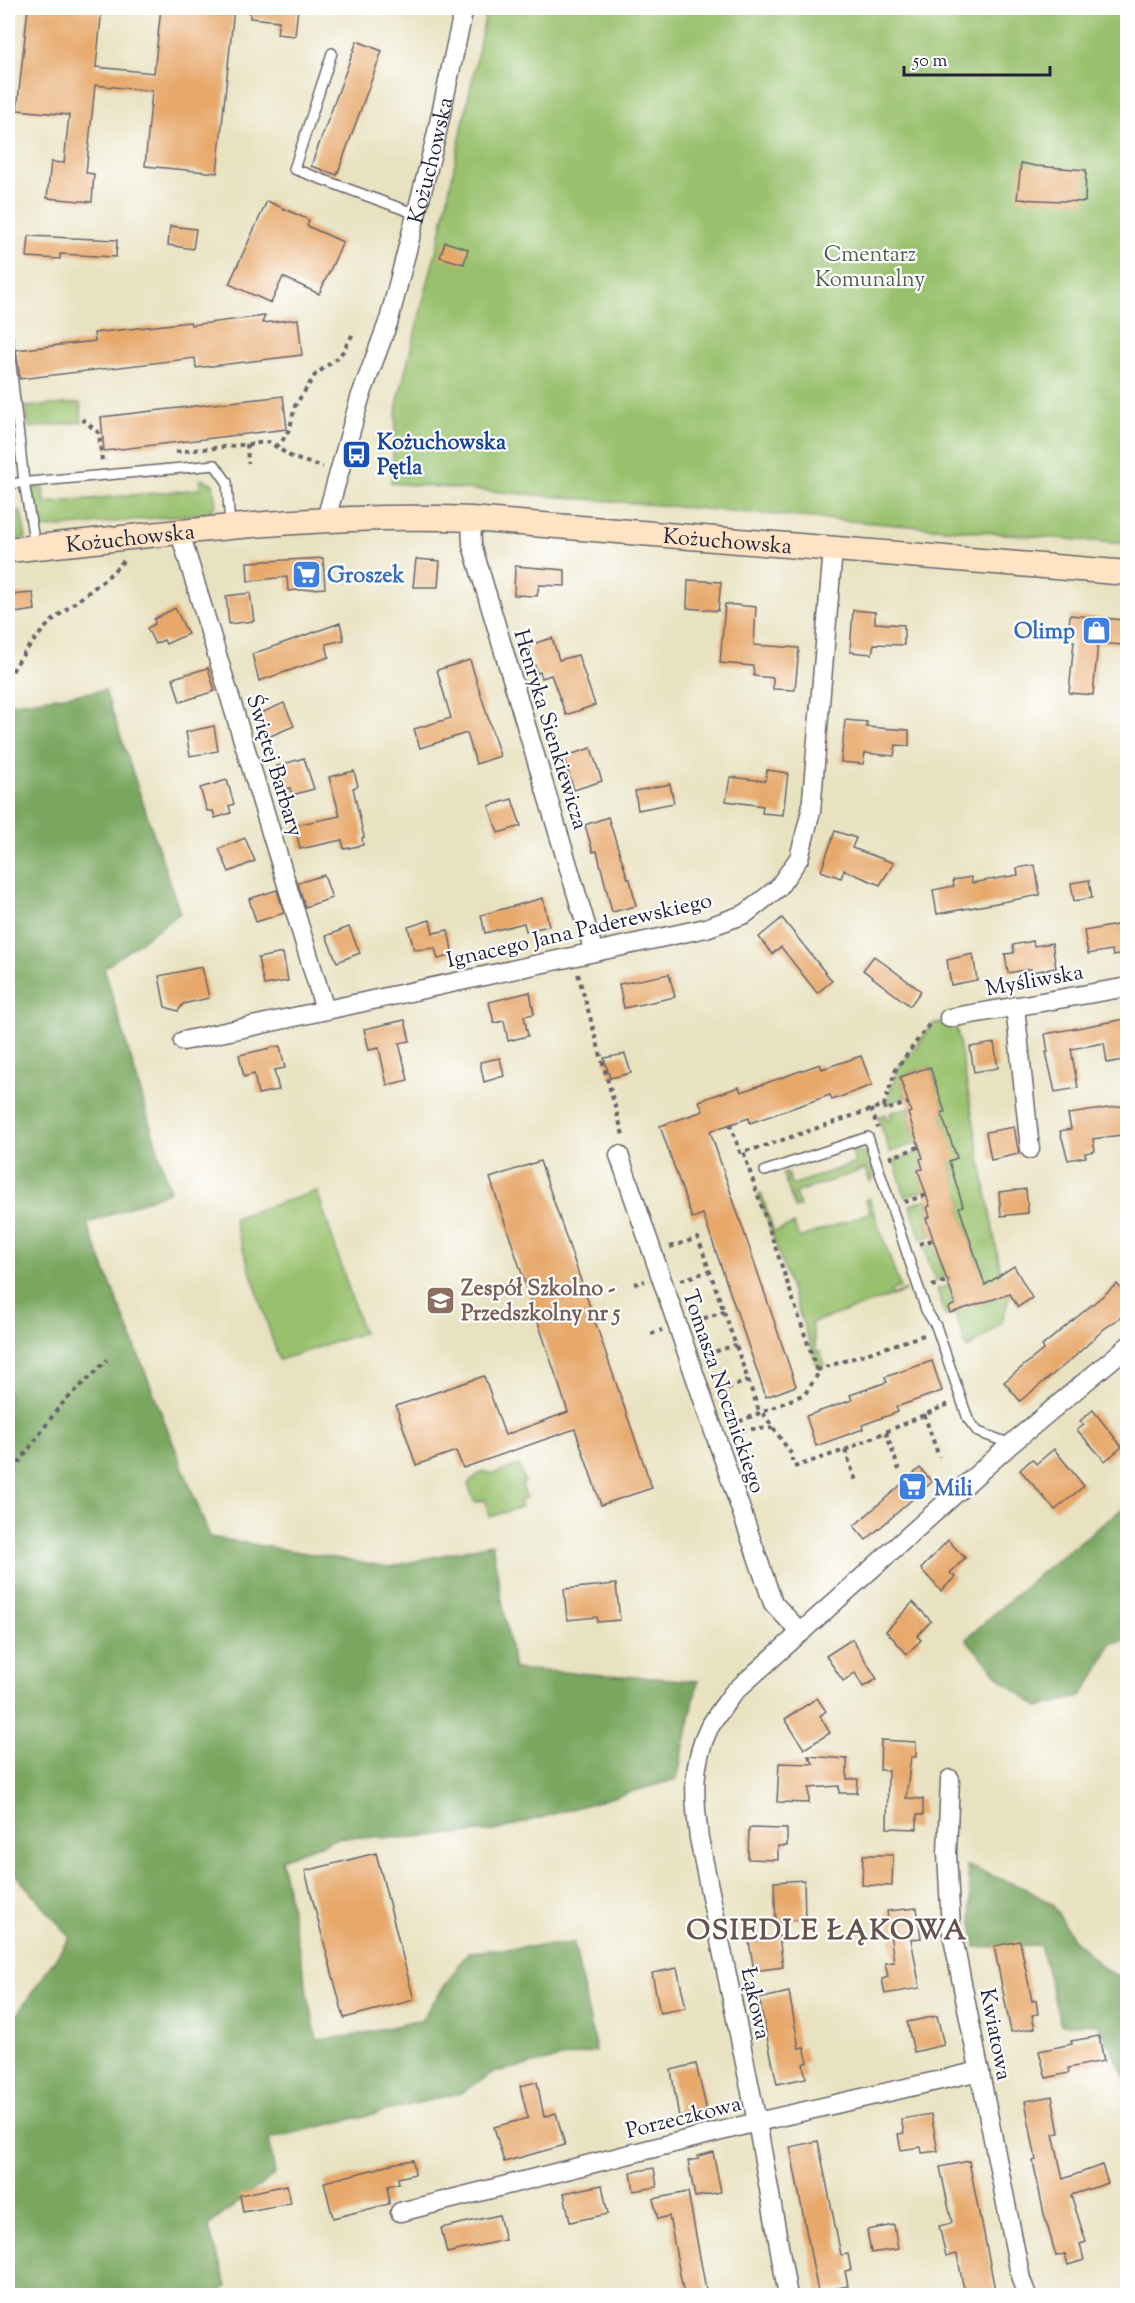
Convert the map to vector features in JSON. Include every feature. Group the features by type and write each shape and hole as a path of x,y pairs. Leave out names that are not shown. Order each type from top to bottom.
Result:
{"main road":[{"name":"Kożuchowska","path":"8,550 326,519 410,516 471,519 1128,573"}],"street":[{"name":"Kożuchowska","path":"326,519 360,398 389,320 435,141 464,8"},
{"name":"Henryka Sienkiewicza","path":"471,519 471,545 594,952"},
{"name":"Świętej Barbary","path":"180,533 325,1010"},
{"name":"Ignacego Jana Paderewskiego","path":"183,1041 706,928 745,914 778,888 799,858 811,811 833,549"},
{"name":"Myśliwska","path":"949,1018 1128,987"},
{"path":"1015,1006 1030,1149"},
{"name":"Tomasza Nocznickiego","path":"619,1155 773,1603 801,1633"},
{"path":"801,1633 1011,1444 1128,1346"},
{"name":"Łąkowa","path":"788,2295 757,2121 693,1797 698,1761 709,1728 733,1693 801,1633"},
{"name":"Kwiatowa","path":"950,1779 947,1854 951,1928 1021,2278 1027,2295"},
{"name":"Porzeczkowa","path":"400,2212 757,2121 980,2071"}],"lane":[{"path":"332,53 294,169 416,214"},
{"path":"8,338 24,482 35,548"},
{"path":"8,484 215,465 226,483 230,528"},
{"path":"765,1171 868,1137 926,1310 938,1330 968,1419 978,1432 1011,1444"}],"path":[{"path":"275,446 281,443 290,428 295,406 315,375 340,356 354,332"},
{"path":"82,419 99,433 102,461 114,460"},
{"path":"169,453 269,442 293,458 339,472"},
{"path":"247,444 248,463"},
{"path":"8,679 16,663 50,623 122,562 142,537"},
{"path":"576,968 623,1136"},
{"path":"908,1103 885,1110 884,1105 896,1069 933,1020 949,1018"},
{"path":"730,1124 740,1152 762,1147 884,1105"},
{"path":"889,1158 919,1148"},
{"path":"743,1151 818,1374 805,1394 731,1427 773,1428"},
{"path":"904,1202 927,1195"},
{"path":"670,1247 698,1238 761,1413 792,1455 792,1461"},
{"path":"919,1244 936,1239"},
{"path":"681,1280 710,1271"},
{"path":"932,1286 950,1280"},
{"path":"695,1321 724,1312"},
{"path":"817,1370 938,1330"},
{"path":"706,1354 736,1345"},
{"path":"8,1478 59,1407 107,1360"},
{"path":"719,1391 748,1381"},
{"path":"794,1467 845,1450 961,1400"},
{"path":"924,1414 939,1457"},
{"path":"886,1432 899,1470"},
{"path":"845,1450 857,1484"}],"green space":[{"name":"Cmentarz Komunalny","path":"487,8 1127,8 1127,544 391,483 397,404 440,235"},
{"path":"80,403 82,422 29,428 26,407"},
{"path":"204,479 213,484 216,505 209,513 37,529 30,500 31,491 43,487 45,503 200,489 200,480"},
{"path":"21,511 26,538 8,540 8,512"},
{"path":"105,690 180,913 104,968 170,1191 87,1224 210,1537 389,1567 492,1544 514,1669 698,1681 677,1779 494,1831 401,1838 341,1837 281,1859 317,2040 357,2035 421,2020 468,1952 574,1943 596,2051 495,2072 460,2093 269,2139 275,2174 208,2226 227,2286 216,2295 8,2295 8,2028 70,1937 8,1866 8,704"},
{"path":"950,1021 956,1025 1001,1274 1010,1295 1001,1324 967,1349 954,1310 945,1316 937,1289 952,1285 955,1306 978,1263 959,1207 963,1205 959,1193 955,1193 956,1184 949,1161 949,1136 941,1113 945,1111 941,1099 937,1100 938,1090 930,1067 900,1077 906,1097 886,1105 897,1070 933,1024"},
{"path":"909,1107 911,1112 908,1114 918,1143 890,1152 878,1117 885,1114 887,1120 892,1119 890,1113"},
{"path":"851,1149 862,1152 870,1158 874,1173 873,1179 870,1182 865,1169 795,1193 800,1207 795,1208 783,1174 787,1172 792,1185 855,1163"},
{"path":"921,1152 923,1158 920,1159 923,1169 919,1170 925,1190 905,1197 894,1160"},
{"path":"317,1191 363,1333 279,1360 233,1218"},
{"path":"761,1193 774,1232 794,1224 799,1238 870,1213 866,1200 869,1198 900,1287 890,1291 892,1295 904,1290 904,1292 811,1323 817,1352 820,1351 824,1365 818,1367 758,1194"},
{"path":"928,1199 930,1206 927,1207 930,1217 926,1219 929,1230 933,1229 935,1235 921,1239 910,1205"},
{"path":"937,1243 943,1271 947,1270 949,1276 935,1281 924,1248"},
{"path":"519,1465 525,1482 522,1484 526,1498 519,1501 521,1507 490,1517 485,1500 474,1501 468,1484 482,1471 492,1474"},
{"path":"1127,1505 1127,1641 1111,1643 1098,1671 1080,1697 1038,1707 1003,1681 966,1639 1039,1574"},
{"path":"967,1866 1026,1889 1053,1905 1073,1939 1107,1971 1127,1980 1127,2080 1098,2024 1061,2025 1040,1945 975,1947"}],"building":[{"path":"28,8 102,8 96,67 154,73 161,8 234,8 217,173 145,166 152,91 95,85 86,173 94,174 92,202 47,198 51,162 64,163 69,115 17,110"},
{"path":"250,8 298,8 295,36 277,34 279,21 250,18"},
{"path":"357,41 382,51 337,175 311,166"},
{"path":"1021,163 1086,170 1085,202 1017,199"},
{"path":"267,201 309,220 307,226 343,242 319,294 283,277 271,303 229,284"},
{"path":"170,226 196,229 193,249 168,245"},
{"path":"29,236 117,240 116,257 60,254 60,259 27,257"},
{"path":"445,242 468,249 464,264 440,257"},
{"path":"265,316 262,323 298,319 302,355 196,368 195,358 20,379 16,350 95,341 94,333"},
{"path":"283,396 287,429 104,451 101,417"},
{"name":"Groszek","path":"323,558 325,588 288,591 287,577 248,581 247,562"},
{"path":"416,559 440,561 438,587 413,587"},
{"path":"515,566 565,570 565,586 539,585 537,596 514,595"},
{"path":"688,580 721,582 718,611 687,608"},
{"path":"33,593 35,610 8,614 8,595"},
{"path":"250,593 254,621 229,624 226,596"},
{"path":"725,604 756,607 754,645 799,648 795,690 773,689 773,678 754,676 753,666 720,663"},
{"path":"175,608 188,634 166,644 164,640 155,644 147,628 155,624 154,619"},
{"path":"853,610 875,612 875,623 904,625 904,645 874,644 872,654 850,652"},
{"path":"1070,615 1124,620 1122,645 1098,643 1093,695 1069,693 1074,641 1068,640"},
{"path":"340,623 344,640 326,644 329,657 259,681 252,654"},
{"path":"552,638 559,660 578,655 595,705 566,715 551,675 542,678 540,672 537,673 529,645"},
{"path":"470,660 500,756 476,764 467,733 420,748 414,729 451,718 437,670"},
{"path":"208,668 215,691 180,702 173,678"},
{"path":"284,703 294,726 268,737 259,714"},
{"path":"845,720 867,722 866,727 909,730 909,746 896,745 894,756 865,753 863,764 841,762"},
{"path":"214,726 218,751 190,756 186,732"},
{"path":"591,748 602,781 574,790 563,757"},
{"path":"304,758 314,789 292,795 290,788 284,790 277,766"},
{"path":"767,770 788,773 783,815 762,813 763,806 726,801 730,777 765,781"},
{"path":"354,771 358,786 353,788 364,837 362,838 363,845 344,849 342,840 300,849 295,825 340,816 329,777"},
{"path":"227,780 234,804 229,806 231,813 215,818 213,811 207,811 200,788"},
{"path":"670,784 674,803 638,810 635,791"},
{"path":"512,799 521,826 498,833 489,806"},
{"path":"608,817 628,879 630,879 636,906 612,912 597,851 593,852 585,825"},
{"path":"835,831 856,838 852,848 894,863 880,885 844,870 841,878 821,871"},
{"path":"245,838 255,861 229,872 219,849"},
{"path":"1035,865 1040,895 937,914 933,890 954,886 953,880 971,877 972,883 1018,875 1017,868"},
{"path":"324,875 332,898 305,907 298,883"},
{"path":"1089,880 1092,898 1074,901 1071,883"},
{"path":"277,890 284,913 256,922 249,899"},
{"path":"543,898 549,926 526,931 524,923 485,933 481,915"},
{"path":"782,918 832,981 817,993 781,947 772,954 759,937"},
{"path":"430,920 433,933 448,930 453,955 438,959 435,948 414,950 408,927"},
{"path":"1128,923 1128,953 1113,956 1112,950 1088,954 1084,931"},
{"path":"349,927 360,953 337,962 326,936"},
{"path":"1033,941 1034,946 1052,943 1056,968 1008,973 1005,954 1014,953 1013,945"},
{"path":"283,953 288,981 264,985 258,958"},
{"path":"973,954 977,980 951,985 947,960"},
{"path":"874,956 921,991 910,1006 863,970"},
{"path":"202,967 209,998 183,1004 178,1011 165,1007 159,976"},
{"path":"669,974 675,997 624,1008 619,984"},
{"path":"530,992 534,1014 524,1016 528,1036 508,1041 504,1021 494,1023 489,1002"},
{"path":"1125,1019 1128,1059 1107,1063 1104,1043 1071,1049 1078,1088 1055,1092 1046,1052 1048,1052 1045,1034"},
{"path":"405,1020 410,1041 399,1043 408,1080 387,1085 379,1048 369,1050 364,1029"},
{"path":"994,1043 998,1068 974,1072 970,1047"},
{"path":"280,1046 285,1068 274,1070 279,1090 258,1094 254,1074 244,1077 239,1055"},
{"path":"625,1054 631,1073 610,1078 604,1058"},
{"path":"861,1056 872,1085 832,1100 830,1095 750,1123 749,1118 710,1131 796,1386 766,1397 703,1214 692,1218 660,1126 703,1111 699,1101 739,1087 741,1092 820,1064 822,1069"},
{"path":"500,1058 504,1076 484,1082 480,1062"},
{"path":"930,1067 945,1112 941,1113 957,1158 949,1161 963,1206 959,1207 985,1285 1014,1266 1032,1298 1018,1307 1010,1294 950,1313 948,1308 955,1304 926,1218 930,1217 927,1207 930,1206 918,1170 923,1169 920,1159 923,1158 908,1113 911,1112 900,1077"},
{"path":"1128,1105 1128,1134 1093,1139 1095,1151 1085,1153 1086,1157 1068,1160 1060,1131 1071,1129 1068,1114"},
{"path":"1014,1127 1019,1154 991,1160 986,1132"},
{"path":"540,1161 652,1488 601,1505 575,1429 463,1468 456,1451 416,1465 396,1406 484,1376 505,1435 568,1412 490,1178"},
{"path":"1026,1189 1028,1213 1001,1216 999,1192"},
{"path":"1117,1284 1128,1297 1128,1312 1104,1329 1072,1359 1020,1401 1004,1382 1044,1349 1042,1346"},
{"path":"932,1361 942,1391 896,1407 898,1412 862,1425 863,1429 816,1446 806,1416 852,1400 850,1395 887,1382 885,1377"},
{"path":"1093,1410 1122,1447 1105,1461 1077,1430 1084,1425 1080,1421"},
{"path":"1054,1449 1084,1486 1055,1510 1020,1470 1032,1459 1036,1464"},
{"path":"920,1468 932,1482 866,1540 854,1526"},
{"path":"948,1540 965,1558 950,1573 955,1577 941,1591 921,1569"},
{"path":"616,1584 620,1620 597,1622 597,1617 567,1620 564,1589"},
{"path":"913,1602 931,1621 917,1636 921,1640 907,1654 886,1631"},
{"path":"852,1639 877,1679 863,1687 855,1673 843,1681 826,1656"},
{"path":"817,1698 826,1711 820,1716 830,1733 804,1749 785,1719"},
{"path":"881,1740 916,1742 916,1757 911,1757 906,1798 923,1799 923,1815 917,1815 917,1829 887,1828 888,1770 880,1770"},
{"path":"808,1756 847,1759 847,1779 858,1779 857,1793 839,1793 839,1786 809,1788 809,1803 777,1802 779,1763 814,1764"},
{"path":"749,1828 787,1829 787,1846 778,1846 778,1860 748,1859"},
{"path":"376,1853 414,2000 344,2018 305,1871"},
{"path":"863,1855 893,1855 892,1886 862,1885"},
{"path":"804,1880 805,1919 776,1922 774,1882"},
{"path":"917,1908 921,1938 911,1939 920,1988 885,1994 882,1979 888,1977 885,1963 894,1962 887,1911"},
{"path":"779,1936 783,1967 754,1971 749,1941"},
{"path":"1020,1941 1032,2001 1036,2000 1038,2014 1032,2015 1035,2028 1011,2032 994,1946"},
{"path":"677,1968 686,2008 660,2013 652,1973"},
{"path":"789,1992 799,2048 804,2047 808,2062 803,2064 806,2078 777,2084 759,1999"},
{"path":"937,2016 944,2045 914,2052 907,2022"},
{"path":"1099,2036 1104,2061 1068,2068 1069,2073 1046,2078 1039,2051 1072,2044 1071,2041"},
{"path":"696,2064 707,2111 679,2117 671,2070"},
{"path":"537,2082 544,2117 556,2113 565,2145 504,2162 494,2127 528,2118 520,2086"},
{"path":"1052,2096 1059,2133 1053,2134 1063,2179 1102,2165 1108,2183 1071,2195 1086,2242 1080,2244 1084,2260 1068,2265 1065,2254 1056,2256 1044,2214 1033,2161 1036,2160 1025,2101"},
{"path":"931,2114 938,2151 922,2153 921,2147 901,2150 898,2134 904,2133 901,2119"},
{"path":"818,2141 841,2255 848,2254 851,2270 845,2271 848,2286 818,2292 790,2147"},
{"path":"713,2152 721,2192 695,2197 688,2161"},
{"path":"413,2160 415,2174 398,2178 399,2183 388,2186 389,2204 333,2218 324,2182"},
{"path":"969,2161 996,2295 965,2295 957,2254 946,2256 939,2226 952,2223 940,2167"},
{"path":"654,2168 657,2187 634,2191 631,2172"},
{"path":"287,2185 291,2203 243,2212 240,2195"},
{"path":"602,2185 608,2214 570,2222 564,2193"},
{"path":"688,2192 707,2295 684,2295 669,2216 658,2219 653,2199"},
{"path":"499,2215 505,2240 447,2253 441,2228"},
{"path":"894,2225 898,2249 871,2253 867,2230"}],"place":[{"name":"Kożuchowska Pętla","path":"356,454"},
{"name":"Groszek","path":"306,574"},
{"name":"Olimp","path":"1096,630"},
{"name":"Zespół Szkolno - Przedszkolny nr 5","path":"440,1300"},
{"name":"Mili","path":"913,1487"}],"district":[{"name":"OSIEDLE ŁĄKOWA","path":"827,1929"}]}
